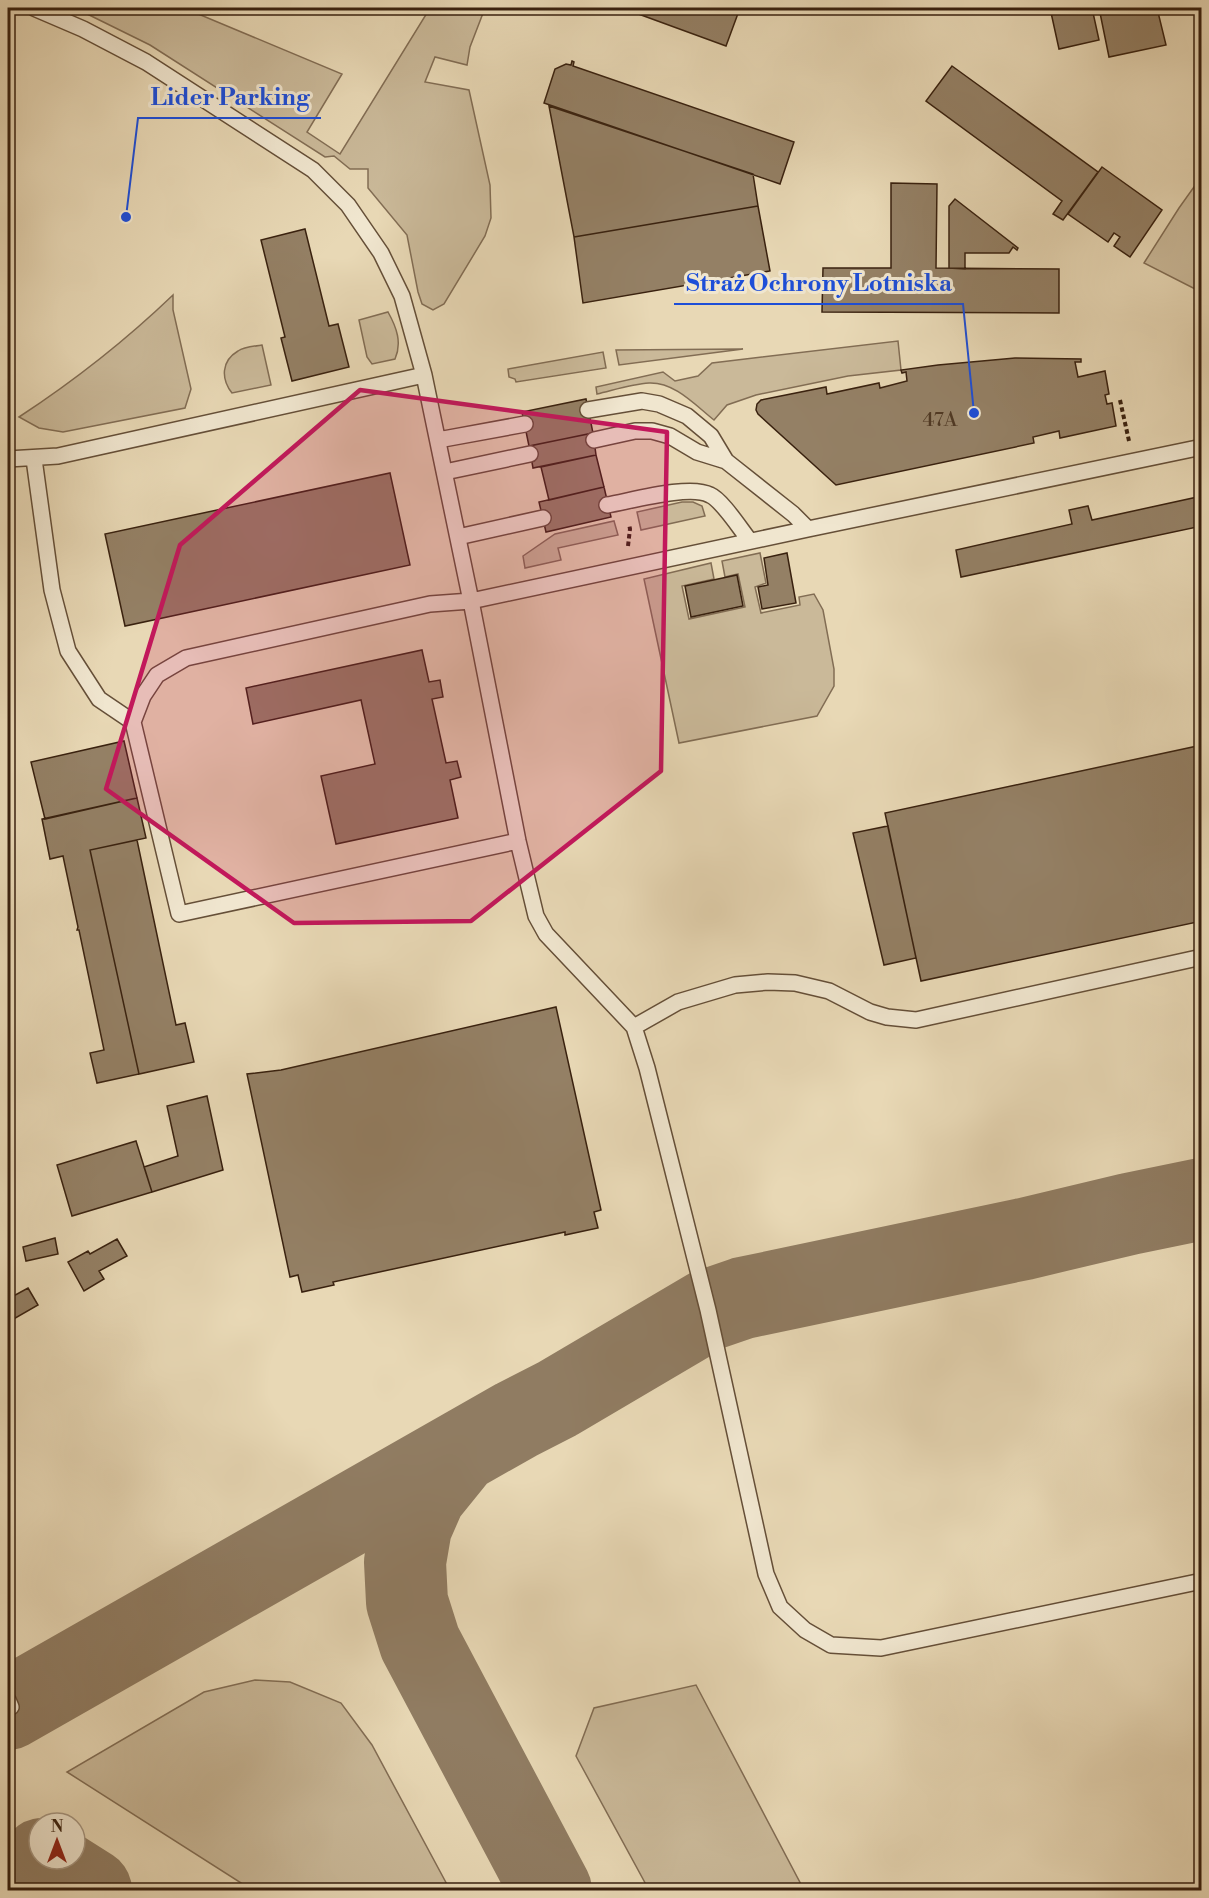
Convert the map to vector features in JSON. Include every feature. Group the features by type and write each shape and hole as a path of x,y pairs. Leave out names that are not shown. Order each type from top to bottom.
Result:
{"lane":[{"path":"34,8 83,29 146,62 313,170 348,205 381,253 402,296 424,375 445,472 518,841 536,916 546,934 634,1027 647,1068 708,1311 766,1574 780,1607 805,1630 831,1645 881,1648 1202,1581"},
{"path":"8,459 58,456 424,375"},
{"path":"588,410 642,401 659,404 687,416 711,436 726,461 793,514 808,529"},
{"path":"438,440 525,424"},
{"path":"594,440 635,430 652,430 670,436 697,452 726,461"},
{"path":"518,841 179,914 133,722 143,696 157,675 186,658 430,604 471,601 1202,447"},
{"path":"445,472 531,453"},
{"path":"34,459 52,590 68,651 99,699 133,722"},
{"path":"608,505 680,491 710,494 750,541"},
{"path":"458,537 543,518"},
{"path":"634,1027 678,1002 735,985 768,982 795,983 829,991 870,1012 887,1017 916,1020 1202,957"}],"path":[{"path":"1120,400 1129,442"},
{"path":"625,502 630,529 627,550 631,567"}],"highlighted area":[{"path":"360,390 667,432 661,771 471,921 294,923 106,789 180,545"}],"shaded area":[{"path":"75,8 184,8 342,74 307,132 340,154 430,8 485,8 470,47 467,65 435,57 425,82 469,90 490,185 491,218 485,236 444,304 433,310 422,304 407,235 368,188 368,169 350,169 334,156 325,157 150,45"},
{"path":"1201,177 1201,292 1144,263"},
{"path":"173,295 173,310 191,389 185,408 63,432 39,428 19,417 99,360"},
{"path":"388,312 398,336 397,353 395,359 372,364 367,357 359,320"},
{"path":"898,341 901,370 848,376 756,395 727,405 714,420 676,390 658,384 636,385 597,394 596,387 663,372 675,381 698,376 712,363"},
{"path":"262,345 271,385 232,393 228,388 224,370 228,360 240,350"},
{"path":"743,349 619,365 616,350"},
{"path":"603,352 606,368 516,382 515,379 509,377 508,369"},
{"path":"682,502 693,502 702,506 705,516 641,530 637,512"},
{"path":"614,521 618,535 558,548 561,560 525,568 523,556 555,534"},
{"path":"760,553 766,583 755,587 761,613 800,605 799,597 814,594 823,610 834,669 834,686 817,716 679,743 644,579 711,563 714,579 682,586 689,619 745,607 738,574 725,577 722,561"},
{"path":"255,1680 290,1682 341,1703 372,1745 450,1890 252,1890 67,1772 204,1692"},
{"path":"696,1685 804,1890 649,1890 576,1756 594,1708"}],"building":[{"path":"622,8 740,8 726,46"},
{"path":"1050,8 1092,8 1099,40 1059,49"},
{"path":"1099,8 1157,8 1166,45 1109,57"},
{"path":"572,61 573,66 794,142 780,184 544,103 555,69 566,64 571,65"},
{"path":"952,66 1098,172 1063,220 1053,214 1062,201 926,101"},
{"path":"549,106 753,174 758,206 574,237"},
{"path":"1102,167 1162,210 1130,257 1114,246 1120,237 1114,233 1108,242 1068,214"},
{"path":"891,183 937,184 936,268 1059,269 1059,313 822,312 823,268 891,268"},
{"path":"955,199 1018,248 1017,250 1013,247 1009,253 965,253 965,269 949,268 949,206"},
{"path":"758,206 770,271 583,303 574,237"},
{"path":"305,229 329,326 338,324 349,367 292,381 281,338 285,337 261,240"},
{"path":"1015,358 1081,359 1081,362 1075,362 1078,377 1105,371 1109,394 1105,395 1107,404 1112,403 1116,426 1060,438 1059,431 1033,437 1034,443 836,485 756,410 761,400 826,387 827,394 879,383 880,388 907,381 906,372 902,373 901,370"},
{"path":"586,399 593,433 529,446 522,412"},
{"path":"593,433 596,455 533,468 529,446"},
{"path":"596,455 604,487 549,500 541,467"},
{"path":"390,473 410,565 125,626 105,534"},
{"path":"604,487 611,517 546,532 539,502"},
{"path":"1202,496 1202,526 961,577 956,550 1072,524 1069,510 1088,506 1092,520"},
{"path":"787,553 796,603 762,609 758,587 768,585 764,558"},
{"path":"737,575 743,606 691,617 685,586"},
{"path":"422,650 429,682 440,680 443,697 432,699 446,763 457,761 461,777 450,780 458,818 336,844 321,776 375,764 361,700 253,724 246,688"},
{"path":"124,741 137,798 45,819 31,762"},
{"path":"1202,745 1202,921 921,981 885,813"},
{"path":"137,798 146,838 90,850 139,1074 97,1083 90,1053 104,1050 79,930 77,930 63,856 50,859 42,819"},
{"path":"888,826 916,958 884,965 853,833"},
{"path":"137,840 176,1025 185,1023 194,1062 139,1074 90,850"},
{"path":"556,1007 601,1210 594,1212 598,1228 565,1235 565,1232 333,1282 334,1285 302,1292 298,1275 290,1277 247,1074 281,1070"},
{"path":"207,1096 223,1170 152,1192 144,1167 178,1156 167,1106"},
{"path":"136,1141 152,1192 72,1216 57,1165"},
{"path":"55,1238 58,1254 26,1261 23,1247"},
{"path":"117,1239 127,1256 99,1271 104,1279 84,1291 68,1262 88,1251 90,1254"},
{"path":"28,1288 38,1305 10,1321 14,1328 8,1332 8,1299"}],"taxiway":[{"path":"8,1709 516,1420 557,1399 708,1310 743,1298 1202,1199"},
{"path":"459,1453 425,1495 411,1527 405,1562 407,1602 420,1643 551,1890"},
{"path":"61,1871 91,1890"}],"place":[{"name":"Lider Parking","path":"126,217"},
{"name":"Straż Ochrony Lotniska","path":"974,413"}]}
